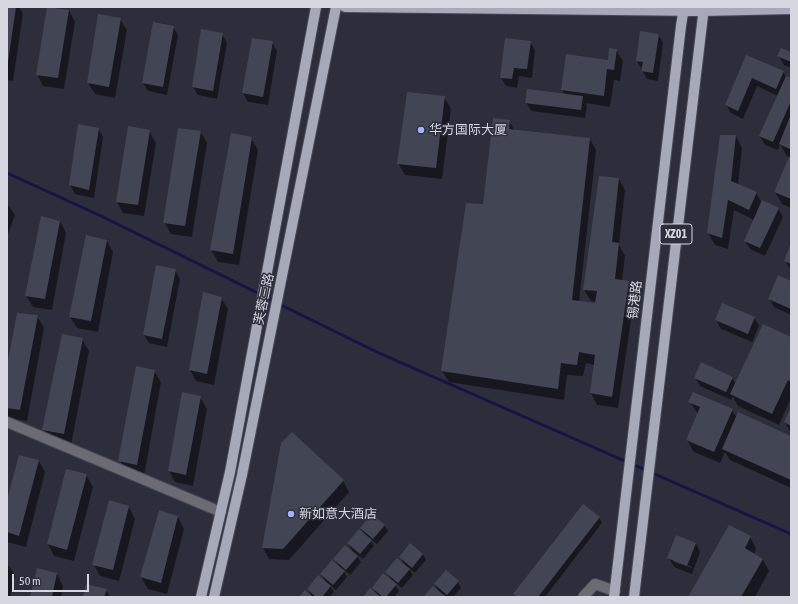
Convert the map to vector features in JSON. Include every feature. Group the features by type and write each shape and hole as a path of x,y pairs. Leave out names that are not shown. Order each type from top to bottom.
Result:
{"main road":[{"name":"芙蓉三路","path":"201,597 221,512 258,325 316,7"},
{"name":"芙蓉三路","path":"214,597 242,475 336,7"},
{"path":"345,7 791,9"},
{"name":"锡港路","path":"615,594 627,477 684,9"},
{"name":"XZ01","path":"634,597 646,485 704,9"}],"street":[{"path":"7,422 221,512"},
{"path":"583,597 595,584 615,594"}],"building":[{"path":"7,7 16,7 8,62 7,62"},
{"path":"47,7 69,10 58,78 36,75"},
{"path":"98,14 121,18 109,87 87,83"},
{"path":"153,22 174,26 163,87 142,83"},
{"path":"201,29 223,33 213,91 192,87"},
{"path":"640,31 659,34 653,73 641,71 643,62 636,61"},
{"path":"252,38 273,41 263,97 242,93"},
{"path":"505,38 531,41 527,69 514,68 512,79 500,78"},
{"path":"609,48 617,49 614,70 607,69 604,96 561,90 566,54 608,60"},
{"path":"781,48 791,52 791,62 777,56"},
{"path":"746,55 784,71 776,89 752,78 738,111 725,105"},
{"path":"786,76 791,78 791,101 773,142 759,136"},
{"path":"527,89 583,96 581,110 525,103"},
{"name":"华方国际大厦","path":"407,92 445,96 436,168 397,164"},
{"path":"791,114 791,147 790,149 779,144"},
{"path":"493,118 510,120 509,129 590,138 572,300 595,303 597,291 583,290 599,176 619,178 612,242 619,243 615,279 629,281 612,397 590,393 595,355 579,352 577,365 561,363 558,389 441,371 466,203 483,204"},
{"path":"78,124 99,128 89,190 69,185"},
{"path":"128,126 150,130 138,205 116,202"},
{"path":"178,128 201,131 185,226 163,223"},
{"path":"231,133 252,137 233,254 210,250"},
{"path":"720,135 736,135 731,181 757,192 749,210 728,200 722,238 707,233"},
{"path":"789,157 791,158 791,199 774,192"},
{"path":"762,200 779,208 760,248 744,241"},
{"path":"41,216 60,221 45,299 25,296"},
{"path":"86,235 107,240 91,321 69,317"},
{"path":"791,243 791,264 784,261"},
{"path":"156,265 176,269 162,339 143,335"},
{"path":"778,275 791,281 791,309 768,299"},
{"path":"203,292 222,297 207,374 189,370"},
{"path":"722,303 755,317 748,334 715,320"},
{"path":"17,313 38,315 20,410 7,408 7,366"},
{"path":"763,324 791,337 791,382 788,380 772,414 730,394"},
{"path":"62,334 83,338 64,434 42,430"},
{"path":"701,362 733,377 726,392 694,378"},
{"path":"136,366 155,370 137,465 118,461"},
{"path":"182,392 201,396 186,475 168,471"},
{"path":"693,392 733,409 714,452 686,440 700,407 688,402"},
{"path":"791,407 791,426 784,422"},
{"path":"738,412 791,436 791,480 722,449"},
{"name":"新如意大酒店","path":"292,432 344,480 283,549 262,548 281,443"},
{"path":"19,455 39,460 19,536 7,532 7,500"},
{"path":"66,469 87,474 67,550 47,544"},
{"path":"109,500 129,506 113,570 92,565"},
{"path":"583,504 600,517 538,597 517,597 513,594"},
{"path":"159,510 178,516 161,583 140,577"},
{"path":"372,514 385,525 373,539 360,528"},
{"path":"729,525 751,536 745,548 763,559 741,597 688,597"},
{"path":"359,529 372,540 360,554 347,543"},
{"path":"676,535 696,543 687,566 667,558"},
{"path":"410,543 423,554 412,568 399,557"},
{"path":"345,545 358,556 346,570 333,559"},
{"path":"397,558 410,569 398,583 385,572"},
{"path":"332,560 345,571 333,585 320,574"},
{"path":"37,568 57,573 52,597 30,597"},
{"path":"446,570 459,581 447,595 434,584"},
{"path":"383,573 397,584 386,597 383,597 372,588"},
{"path":"318,575 331,586 322,597 316,597 307,589"},
{"path":"86,584 107,589 104,597 83,597"},
{"path":"433,586 446,597 423,597"},
{"path":"370,588 381,597 363,597"},
{"path":"305,590 313,597 299,597"}],"waterway":[{"path":"7,173 101,216 274,301"},
{"path":"279,304 379,353 627,462"},
{"path":"632,464 791,534"}],"place":[{"name":"华方国际大厦","path":"421,130"},
{"name":"新如意大酒店","path":"291,514"}]}
